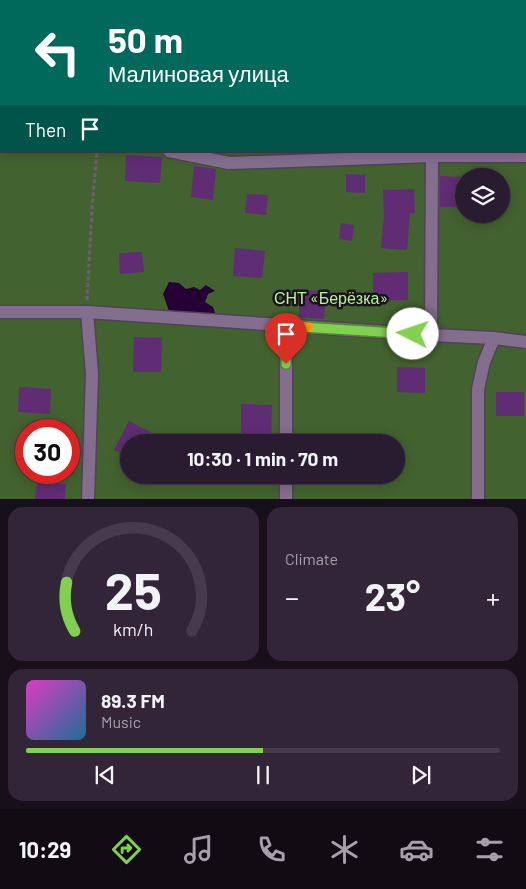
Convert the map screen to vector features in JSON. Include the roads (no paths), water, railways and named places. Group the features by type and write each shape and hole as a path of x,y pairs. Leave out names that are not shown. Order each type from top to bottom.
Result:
{"street":[{"path":"174,152 229,163 432,156 526,156"},
{"path":"431,335 432,156"},
{"path":"0,312 86,312 494,338 526,342"},
{"path":"86,312 92,374 88,499"},
{"path":"286,326 286,434"},
{"path":"478,499 478,389 484,362 494,338"},
{"path":"286,484 286,499"}],"park label":[{"name":"СНТ «Берёзка»","path":"331,297"}]}
